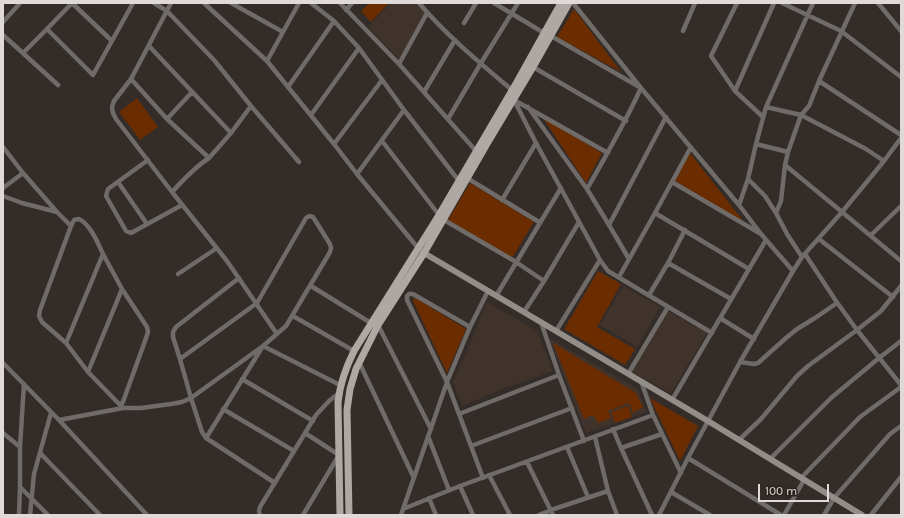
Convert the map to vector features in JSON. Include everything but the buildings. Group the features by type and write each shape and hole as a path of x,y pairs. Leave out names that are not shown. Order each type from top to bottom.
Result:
{"main road":[{"path":"340,515 338,410 340,385 346,368 354,351 375,324 424,253 459,181 476,151 512,90 530,68 548,34 561,3"},
{"path":"548,34 569,3"},
{"path":"349,515 347,410 353,375 358,362 375,324 418,248 467,178 514,100 524,76"},
{"path":"424,253 708,421 862,515"}],"street":[{"path":"3,22 20,3"},
{"path":"22,53 72,3 112,41"},
{"path":"47,29 92,75 133,3"},
{"path":"154,3 167,11 214,60 299,162"},
{"path":"171,3 131,79 114,101 112,113 182,205 228,261 277,334"},
{"path":"204,3 267,61 357,174 418,248 424,253"},
{"path":"231,3 283,32"},
{"path":"267,61 299,3"},
{"path":"312,3 334,21 359,48 404,110 459,181"},
{"path":"340,3 399,64 476,151"},
{"path":"346,10 352,3"},
{"path":"419,3 427,13 455,40 512,90"},
{"path":"464,23 476,3"},
{"path":"494,3 641,88"},
{"path":"448,120 518,3"},
{"path":"573,3 641,88 793,271"},
{"path":"683,31 695,3"},
{"path":"737,3 711,56 735,91 763,117"},
{"path":"735,91 774,3"},
{"path":"782,3 841,32 901,76"},
{"path":"739,205 748,179 766,107 813,3"},
{"path":"776,212 781,201 788,152 801,115 809,106 855,3"},
{"path":"878,3 900,29"},
{"path":"399,64 427,13"},
{"path":"288,87 334,21"},
{"path":"3,35 58,85"},
{"path":"424,92 455,40"},
{"path":"149,46 231,133"},
{"path":"311,115 359,48"},
{"path":"530,68 626,121"},
{"path":"131,79 167,119 209,158"},
{"path":"334,144 382,80"},
{"path":"659,515 740,362 793,271 803,256 884,161 901,137 819,81"},
{"path":"587,189 626,121 641,88"},
{"path":"167,119 192,92"},
{"path":"514,100 608,153"},
{"path":"514,100 600,260 608,270 712,333"},
{"path":"172,192 183,180 209,158 231,133 251,106"},
{"path":"528,107 587,189 629,259"},
{"path":"766,107 801,115 866,149 884,161"},
{"path":"357,174 404,110"},
{"path":"609,224 666,118"},
{"path":"382,141 441,217 516,262 544,281"},
{"path":"502,200 536,143"},
{"path":"756,144 788,152"},
{"path":"3,147 23,173 71,226"},
{"path":"619,277 691,147"},
{"path":"148,160 108,189 106,196 126,231 132,233 182,205"},
{"path":"785,165 900,258"},
{"path":"3,188 23,173"},
{"path":"467,178 539,222"},
{"path":"688,458 783,515 803,479 860,416 901,386 857,330 787,234 776,212 761,191 748,179"},
{"path":"118,182 147,224"},
{"path":"672,182 761,234"},
{"path":"496,296 539,222 561,188"},
{"path":"3,196 22,203 57,212"},
{"path":"871,235 901,206"},
{"path":"655,213 749,269"},
{"path":"59,420 122,407 141,408 182,402 191,398 263,346 286,326 330,252 330,243 313,217 310,216 306,218 257,303 180,359"},
{"path":"80,218 84,221 97,241 122,289 147,327 148,332 122,407 88,372 66,343 42,322 39,316 71,226 74,220 80,218"},
{"path":"524,312 579,222"},
{"path":"649,295 685,230"},
{"path":"819,239 893,297"},
{"path":"672,400 766,240"},
{"path":"178,274 217,248"},
{"path":"66,343 103,254"},
{"path":"556,331 600,260"},
{"path":"668,263 731,299"},
{"path":"239,278 174,329 173,337 202,432 206,438 275,483"},
{"path":"311,286 375,324 431,429"},
{"path":"739,440 761,419 797,376 808,366 882,311 901,286"},
{"path":"88,372 122,289"},
{"path":"401,515 447,382 470,327 488,291"},
{"path":"470,327 413,294 409,294 407,296 407,300 447,382 483,478"},
{"path":"740,362 754,364 758,363 797,329 837,303"},
{"path":"628,374 668,307"},
{"path":"292,316 354,351"},
{"path":"720,318 754,339"},
{"path":"541,322 584,441"},
{"path":"770,459 831,398 901,341"},
{"path":"206,438 263,346"},
{"path":"263,346 340,385"},
{"path":"358,362 414,478"},
{"path":"3,363 59,420 147,515"},
{"path":"458,414 559,375"},
{"path":"242,379 313,421"},
{"path":"641,381 653,415 680,473"},
{"path":"18,515 24,384"},
{"path":"260,515 260,509 305,433 324,405 339,393"},
{"path":"471,446 572,408"},
{"path":"223,409 294,451"},
{"path":"30,515 34,474 51,413"},
{"path":"403,509 449,490 653,415"},
{"path":"824,515 834,498 890,434 901,426"},
{"path":"613,429 652,515"},
{"path":"3,433 20,447"},
{"path":"303,515 339,454 305,433"},
{"path":"621,448 662,434"},
{"path":"428,436 449,490"},
{"path":"595,437 608,491 617,515"},
{"path":"567,447 588,498"},
{"path":"40,453 100,515"},
{"path":"527,462 553,515"},
{"path":"489,476 510,515"},
{"path":"871,515 901,477"},
{"path":"460,486 473,515"},
{"path":"20,487 48,515"},
{"path":"539,515 608,491"},
{"path":"671,492 710,515"},
{"path":"429,498 436,515"}],"shaded area":[{"path":"369,3 389,3 371,22 361,11"},
{"path":"391,3 416,3 425,14 399,59 368,27"},
{"path":"574,9 621,72 557,37"},
{"path":"137,98 158,127 140,140 119,112"},
{"path":"543,118 602,153 586,183"},
{"path":"690,153 744,222 675,181"},
{"path":"470,183 534,222 512,258 448,220"},
{"path":"598,271 621,284 597,327 635,349 625,365 564,329"},
{"path":"623,286 660,307 637,347 600,325"},
{"path":"414,298 466,329 447,373 413,301"},
{"path":"487,302 537,331 553,371 505,388 462,406 453,382"},
{"path":"668,311 707,333 671,393 632,372"},
{"path":"549,338 638,389 646,412 586,433"},
{"path":"553,343 636,393 643,407 633,413 629,403 608,411 611,418 598,423 593,415 584,419"},
{"path":"650,398 698,426 680,461"},
{"path":"628,406 632,417 615,423 611,412"}]}
